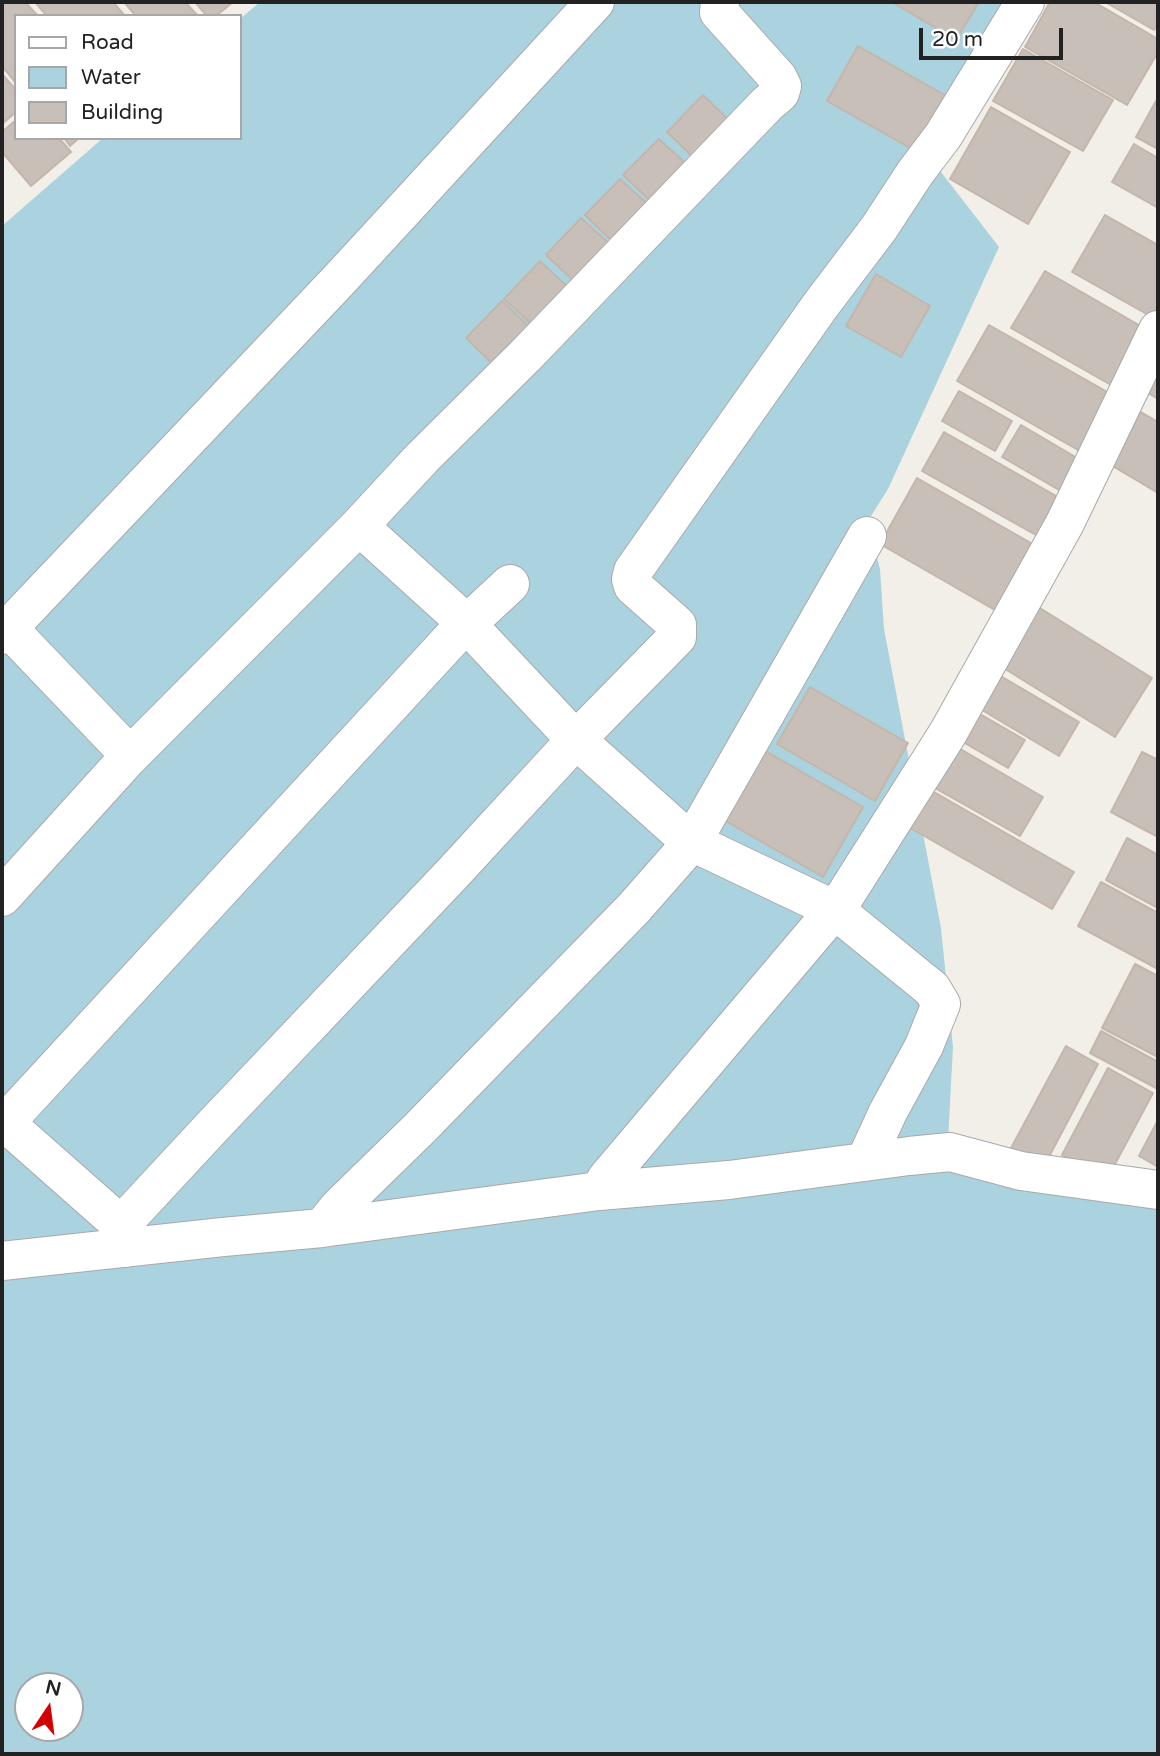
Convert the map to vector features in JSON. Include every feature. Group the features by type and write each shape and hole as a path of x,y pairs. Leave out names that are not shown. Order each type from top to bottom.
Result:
{"street":[{"path":"127,760 121,746 5,631 339,280 595,2"},
{"path":"2,897 127,760 780,93 782,86 778,78 719,12 720,2"},
{"path":"123,1237 212,1127 576,740 677,637 677,625 633,586 633,571 943,136 1025,2"},
{"path":"599,1191 607,1178 849,891 948,733 1059,535 1158,330"},
{"path":"359,526 466,623 576,740 692,842 835,910 932,989 941,1004 924,1045 865,1162"},
{"path":"322,1228 339,1207 625,918 692,842 867,536"},
{"path":"123,1237 3,1121 466,623 510,584"},
{"path":"2,1262 123,1237 223,1237 322,1228 599,1191 729,1180 950,1152 1021,1171 1158,1190"}],"water":[{"path":"260,2 1029,2 931,159 999,247 888,489 861,532 873,543 880,569 884,629 941,928 953,1047 948,1141 1158,1201 1158,1754 2,1754 2,226 101,140 242,140 242,17"}],"building":[{"path":"2,2 25,2 36,14 14,14 14,81 2,66"},
{"path":"35,2 113,2 123,14 45,14"},
{"path":"124,2 185,2 196,14 134,14"},
{"path":"195,2 233,2 218,14 205,14"},
{"path":"892,2 979,2 956,40"},
{"path":"1050,2 1094,2 1158,39 1158,52 1127,105 1025,47"},
{"path":"1105,2 1158,2 1158,22 1154,30"},
{"path":"858,46 950,98 919,153 827,101"},
{"path":"1023,49 1113,100 1083,151 993,101"},
{"path":"2,74 14,88 14,114 2,124"},
{"path":"703,95 736,127 701,165 667,132"},
{"path":"1156,101 1158,102 1158,149 1136,137"},
{"path":"991,107 1070,152 1028,224 950,179"},
{"path":"14,122 14,140 61,140 71,152 31,186 2,152 2,132"},
{"path":"659,139 693,170 658,208 623,175"},
{"path":"66,140 77,140 70,146"},
{"path":"1134,144 1158,158 1158,208 1112,182"},
{"path":"620,179 654,210 619,248 585,215"},
{"path":"1105,215 1158,245 1158,305 1152,317 1072,272"},
{"path":"581,218 615,249 580,287 546,255"},
{"path":"540,261 574,293 539,331 504,299"},
{"path":"1045,271 1151,332 1118,389 1011,328"},
{"path":"876,274 930,306 901,357 846,326"},
{"path":"502,301 536,333 500,371 466,338"},
{"path":"989,325 1118,398 1085,454 957,381"},
{"path":"1158,352 1158,399 1138,387"},
{"path":"959,391 1012,421 995,451 942,421"},
{"path":"1134,408 1158,422 1158,493 1104,461"},
{"path":"1021,425 1084,462 1066,494 1002,457"},
{"path":"944,432 1065,501 1043,539 922,471"},
{"path":"917,478 1045,551 1007,617 880,544"},
{"path":"1035,605 1152,678 1115,737 997,664"},
{"path":"992,671 1079,722 1059,756 972,704"},
{"path":"810,687 908,743 875,801 777,744"},
{"path":"973,710 1025,740 1008,768 956,738"},
{"path":"950,743 1043,797 1020,836 926,783"},
{"path":"762,749 863,807 823,877 722,819"},
{"path":"1142,752 1158,760 1158,837 1111,812"},
{"path":"927,788 1074,872 1052,909 905,825"},
{"path":"1127,838 1158,855 1158,908 1106,880"},
{"path":"1101,882 1158,913 1158,969 1078,926"},
{"path":"1135,964 1158,976 1158,1057 1102,1028"},
{"path":"1101,1031 1158,1062 1158,1089 1090,1053"},
{"path":"1066,1046 1098,1064 1043,1168 1010,1150"},
{"path":"1108,1068 1153,1093 1107,1179 1062,1155"},
{"path":"1158,1120 1158,1167 1139,1156"}]}
